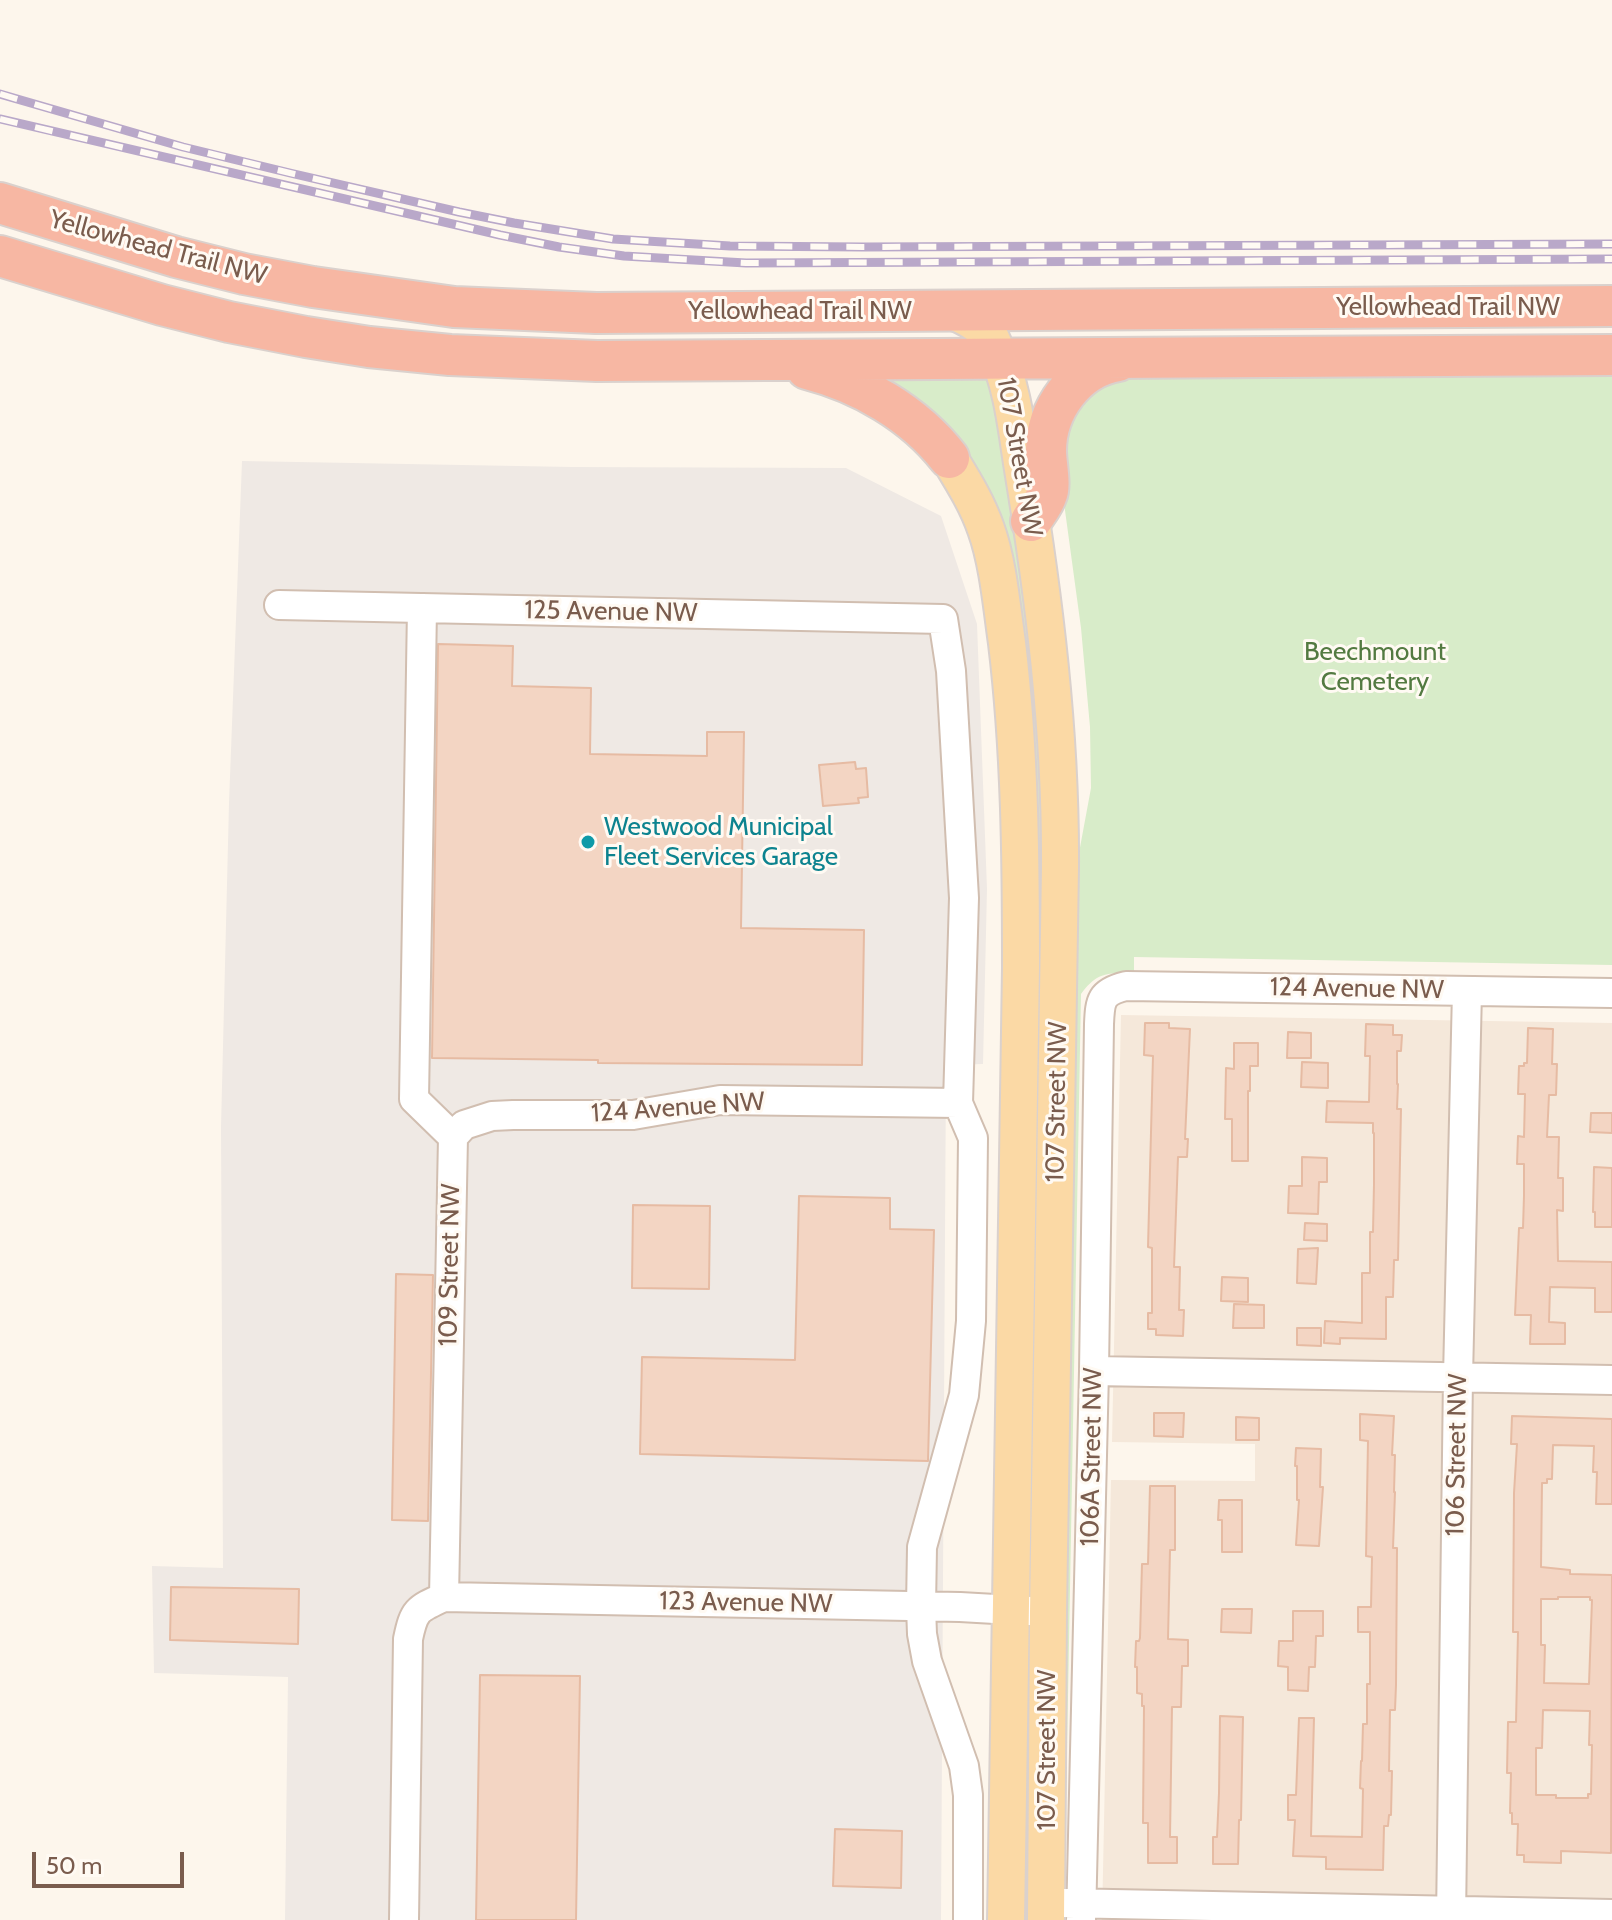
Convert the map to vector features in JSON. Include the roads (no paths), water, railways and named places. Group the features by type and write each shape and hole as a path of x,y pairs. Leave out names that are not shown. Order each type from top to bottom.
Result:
{"highway":[{"name":"Yellowhead Trail NW","path":"0,203 176,257 244,274 454,307 596,313 1612,306"},
{"name":"Yellowhead Trail NW","path":"0,256 175,309 229,322 369,347 450,355 524,359 739,360 1612,355"},
{"path":"1031,521 1048,492 1047,434 1058,405 1068,390 1094,369 1108,363 1134,359"},
{"path":"739,360 805,369 848,383 911,420 949,458"}],"main road":[{"name":"107 Street NW","path":"953,311 974,321 989,335 1005,371 1031,521 1051,666 1060,842 1048,1612 1063,1912"},
{"name":"107 Street NW","path":"949,458 987,531 993,559 1012,689 1018,782 1021,953 1006,1920"}],"street":[{"name":"125 Avenue NW","path":"279,605 943,619 951,671 965,905 958,1103"},
{"path":"422,608 414,1099 453,1137"},
{"name":"124 Avenue NW","path":"1104,996 1126,986 1612,993"},
{"name":"106 Street NW","path":"1451,1915 1467,991"},
{"name":"106A Street NW","path":"1063,1912 1094,1371 1099,1024 1104,996"},
{"name":"124 Avenue NW","path":"453,1137 464,1125 492,1116 633,1115 720,1100 958,1103"},
{"path":"958,1103 973,1138 968,1363 954,1438 922,1547 921,1607 927,1661 964,1766 970,1855 968,1920"},
{"name":"109 Street NW","path":"444,1597 453,1137"},
{"path":"1094,1371 1612,1380"},
{"name":"123 Avenue NW","path":"444,1597 1048,1612"},
{"path":"404,1920 408,1639 412,1618 421,1608 444,1597"},
{"path":"1063,1912 1612,1914"}],"railway":[{"path":"0,94 183,147 290,173 459,212 613,239 730,246 863,247 1612,244"},
{"path":"0,119 500,235 624,256 746,263 1612,259"}],"place":[{"name":"Westwood Municipal Fleet Services Garage","path":"588,842"}],"park label":[{"name":"Beechmount Cemetery","path":"1375,667"}]}
